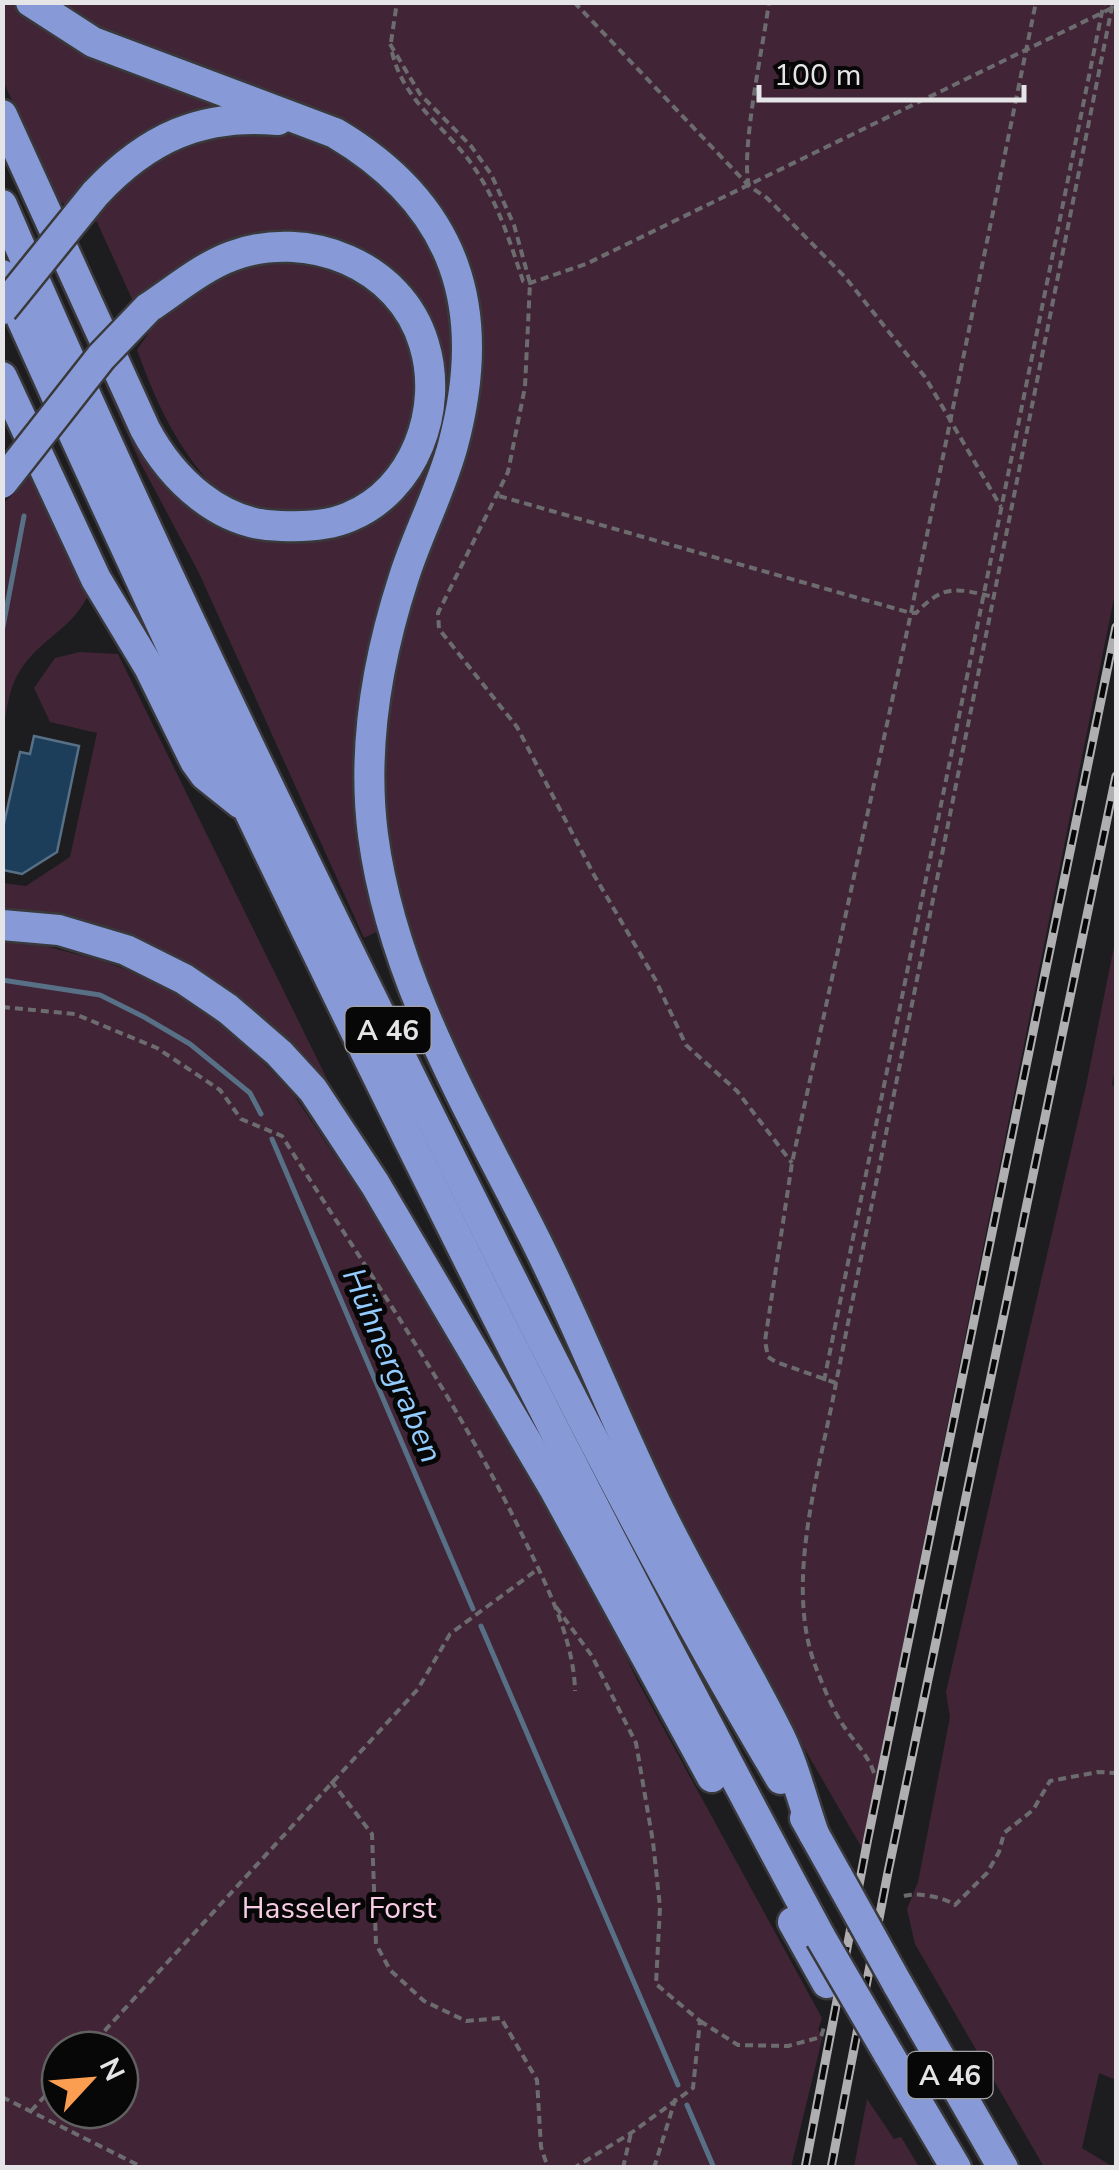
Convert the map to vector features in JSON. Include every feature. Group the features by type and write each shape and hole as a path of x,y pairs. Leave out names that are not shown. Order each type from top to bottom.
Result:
{"highway":[{"path":"31,2 93,42 352,142 403,183 436,228 456,268 468,323 466,379 452,447 404,576 374,702 372,829 382,896 421,1009 553,1275 639,1470 720,1630 779,1733 814,1834"},
{"path":"2,115 146,429 177,477 190,488 242,520 274,526 311,526 349,518 391,488 412,462 426,428 432,385 424,342 407,308 375,276 341,255 310,246 274,246 232,256 148,308 100,357 2,483"},
{"path":"2,309 118,169 178,132 214,121 249,117 301,122"},
{"name":"A 46","path":"2,205 204,651 435,1125 640,1526 1003,2168"},
{"name":"A 46","path":"2,276 112,522 248,809 567,1454 883,2064 955,2166"},
{"path":"2,377 96,578 149,667 195,762 205,775 248,809"},
{"path":"2,924 59,930 126,950 184,979 228,1009 278,1053 312,1090 375,1184 555,1490 826,1983 883,2064"}],"path":[{"path":"397,2 390,44 407,90 468,158 490,192 523,281 530,282 586,264 1113,5"},
{"path":"574,2 749,186 767,198 844,277 924,377 1002,509 1010,516"},
{"path":"749,186 746,169 770,2"},
{"path":"836,1383 776,1362 768,1357 765,1348 792,1163 911,613 1036,2"},
{"path":"824,1381 1104,2"},
{"path":"874,1774 869,1759 842,1725 814,1664 802,1618 800,1579 1113,5"},
{"path":"390,44 420,94 471,146 491,174 514,226 530,282 517,439 498,495 438,613 438,629 518,727 594,876 655,979 686,1045 737,1091 792,1163"},
{"path":"498,495 911,613 916,613 935,594 961,590 994,597"},
{"path":"2,1007 75,1014 157,1048 220,1090 241,1120 282,1136 449,1400 511,1511 552,1601 575,1673 576,1690"},
{"path":"105,2030 418,1689 450,1634 538,1568"},
{"path":"552,1601 592,1656 636,1742 654,1842 660,1907 656,1984 700,2021 738,2045 788,2046 821,2037 824,2027"},
{"path":"904,1896 926,1894 955,1905 991,1866 1004,1833 1033,1810 1050,1781 1098,1772 1116,1774"},
{"path":"331,1781 372,1834 376,1944 390,1970 424,2001 466,2021 501,2018 537,2080 541,2147 548,2168"},
{"path":"574,2168 631,2134 676,2097 694,2088 700,2021"},
{"path":"2,2097 144,2168"},
{"path":"654,2168 676,2097"},
{"path":"32,2111 40,2102"},
{"path":"623,2168 631,2134"}],"green space":[{"path":"2,3 1116,3 1116,588 862,1848 736,1630 649,1465 448,1034 400,920 364,938 199,573 140,462 30,218 38,214 146,457 185,506 217,491 179,442 153,390 137,350 148,334 97,222 59,201 3,81"},
{"path":"34,471 89,593 75,615 21,669 11,690 3,729 3,504"},
{"path":"80,652 118,654 327,1079 223,994 3,914 3,883 26,886 70,857 97,733 50,722 34,688 55,658"},
{"path":"1116,937 1116,1062 1112,1085 1116,1087 1116,2080 1099,2073 1082,2148 1113,2167 1044,2167 915,1944 907,1909 918,1882 950,1717 946,1692 1086,1086"},
{"name":"Hasseler Forst","path":"3,939 103,961 155,981 231,1030 291,1091 403,1256 583,1565 637,1680 822,2018 818,2030 823,2035 791,2167 3,2168"},
{"path":"867,2099 894,2139 901,2137 919,2167 854,2167"}],"water":[{"path":"34,736 79,746 57,852 22,874 3,870 3,828 20,752 30,754"}],"waterway":[{"name":"Hühnergraben","path":"2,632 24,516"},
{"name":"Hühnergraben","path":"2,980 100,995 144,1017 190,1044 250,1093 261,1114"},
{"name":"Hühnergraben","path":"272,1139 473,1609"},
{"name":"Hühnergraben","path":"481,1626 678,2085"},
{"name":"Hühnergraben","path":"687,2105 714,2168"}],"railway":[{"path":"805,2168 868,1838 1116,627"},
{"path":"831,2168 888,1872 1116,776"}]}
